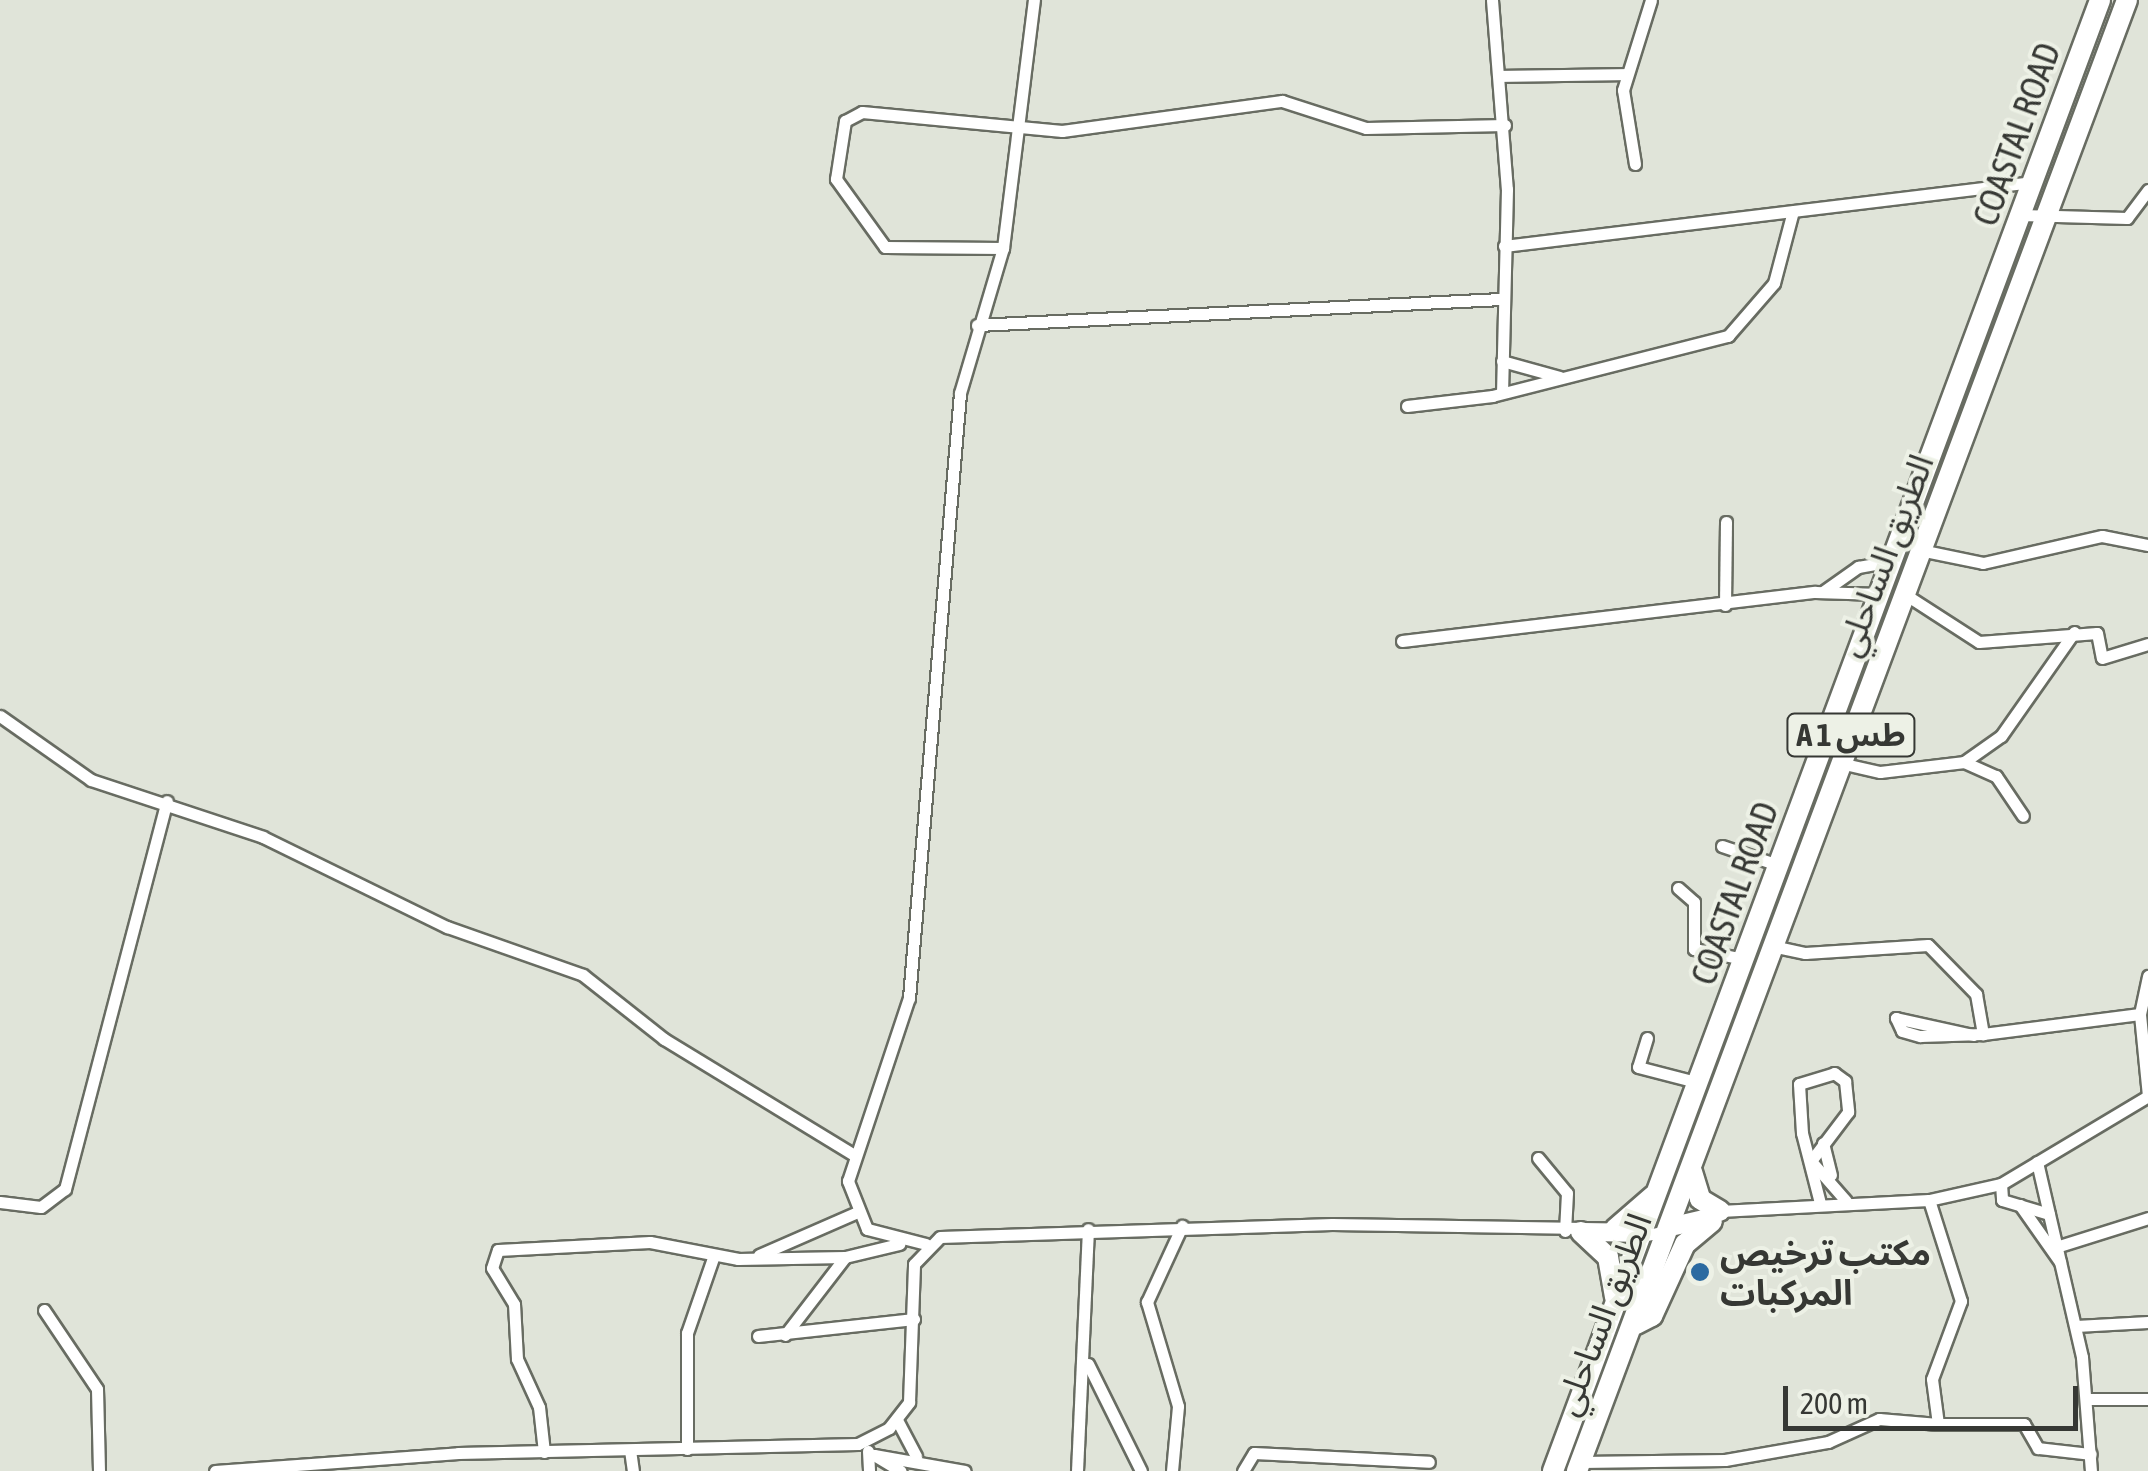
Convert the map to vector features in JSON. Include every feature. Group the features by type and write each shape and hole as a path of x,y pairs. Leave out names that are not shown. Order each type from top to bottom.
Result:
{"highway":[{"name":"COASTAL ROAD","path":"1554,1471 1612,1318 1657,1230 1661,1187 1743,959 2100,0"},
{"name":"الطريق الساحلي","path":"1579,1466 1634,1324 1657,1230 1692,1169 2127,0"},
{"path":"1634,1324 1648,1320 1678,1253 1724,1214 1700,1199 1692,1169"},
{"path":"1615,1229 1661,1187"},
{"path":"1573,1231 1612,1266 1612,1318"}],"street":[{"path":"1034,0 1003,248 977,326 959,405 913,973 854,1155 854,1214 875,1234 902,1243 926,1244 1088,1229 1182,1226 1657,1230 1724,1214 1820,1202 1929,1200 2001,1184 2148,1096 2140,1014 2148,976"},
{"path":"1492,0 1504,125 1502,391"},
{"path":"1635,164 1626,74 1651,0"},
{"path":"1501,76 1626,74"},
{"path":"1003,248 885,247 836,180 837,134 862,112 1018,121 1062,131 1282,101 1366,128 1504,125"},
{"path":"1504,246 2033,182"},
{"path":"2021,216 2127,218 2148,190"},
{"path":"1407,406 1560,378 1736,331 1780,271 1794,211"},
{"path":"977,326 1502,299"},
{"path":"1502,361 1560,378"},
{"path":"1724,604 1726,522"},
{"path":"1920,550 1983,563 2102,536 2148,545"},
{"path":"1824,591 1858,567 1892,561"},
{"path":"1402,641 1824,591 1880,594"},
{"path":"1904,592 1978,642 2097,633 2102,658 2148,644"},
{"path":"1840,763 1880,772 1964,762 2001,736 2074,632"},
{"path":"0,716 75,772 279,843 447,927 584,975 664,1039 854,1155"},
{"path":"1964,762 1996,776 2023,816"},
{"path":"0,1202 49,1205 65,1189 167,801"},
{"path":"1722,846 1778,865"},
{"path":"1678,888 1694,902 1694,949 1743,959"},
{"path":"1772,946 1805,954 1928,944 1976,994 1978,1034"},
{"path":"1978,1034 1896,1018 1902,1032 1920,1036 1978,1034 2140,1014"},
{"path":"1648,1038 1638,1068 1700,1083"},
{"path":"1810,1161 1824,1142 1842,1132 1848,1112 1845,1080 1834,1073 1800,1084 1810,1161 1820,1202"},
{"path":"1824,1142 1831,1176 1846,1201"},
{"path":"1538,1158 1566,1193 1573,1231"},
{"path":"1810,1161 1831,1176"},
{"path":"2037,1162 2076,1326 2087,1399 2091,1471"},
{"path":"2001,1184 1997,1195 2049,1214"},
{"path":"1929,1200 1961,1301 1932,1379 1938,1424"},
{"path":"2020,1205 2060,1262"},
{"path":"751,1259 854,1214"},
{"path":"2056,1247 2148,1218"},
{"path":"1172,1471 1178,1406 1146,1302 1182,1226"},
{"path":"1076,1471 1085,1355 1088,1229"},
{"path":"1573,1231 1657,1230"},
{"path":"544,1452 540,1407 518,1366 514,1304 494,1274 494,1255 526,1243 650,1242 713,1258 845,1257 902,1243"},
{"path":"867,1450 897,1420 914,1381 914,1264 926,1244"},
{"path":"784,1335 845,1257"},
{"path":"688,1449 688,1333 713,1258"},
{"path":"44,1310 97,1390 99,1471"},
{"path":"758,1336 914,1319"},
{"path":"2076,1326 2148,1322"},
{"path":"1085,1355 1141,1471"},
{"path":"2087,1399 2148,1399"},
{"path":"1579,1466 1645,1469 1770,1455 1879,1418 1938,1424 2024,1424 2038,1448 2091,1454"},
{"path":"897,1420 918,1459"},
{"path":"216,1471 544,1452 688,1449 867,1450 966,1471"},
{"path":"630,1450 633,1471"},
{"path":"867,1450 870,1471"},
{"path":"867,1450 901,1471"},
{"path":"1243,1471 1254,1453 1429,1462"}],"place":[{"name":"مكتب ترخيص المركبات","path":"1700,1272"}]}
